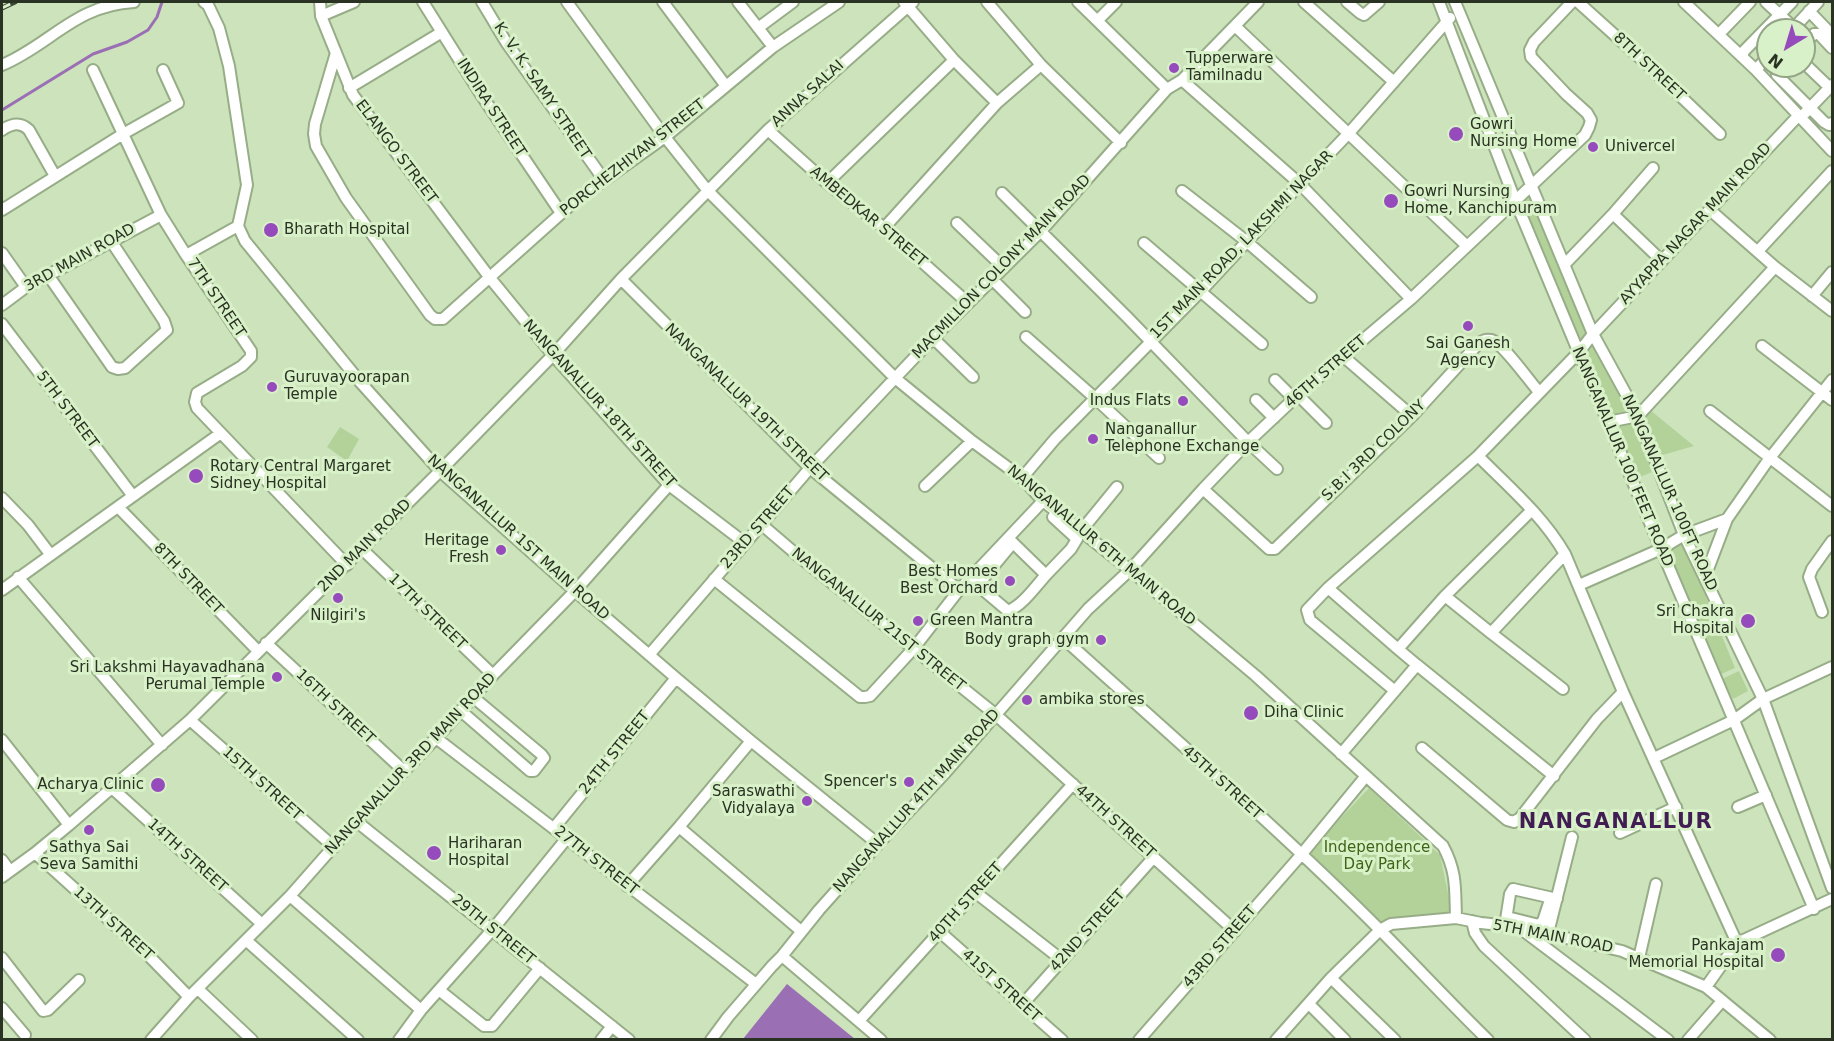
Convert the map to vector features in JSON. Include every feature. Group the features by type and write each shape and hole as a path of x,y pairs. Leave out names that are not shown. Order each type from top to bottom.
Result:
{"street":[{"path":"2,65 18,58 63,26 87,13 111,4 134,2"},
{"path":"186,255 238,226 247,185 231,76 219,28 208,5 204,2"},
{"name":"ELANGO STREET","path":"320,2 321,16 353,96 490,278"},
{"path":"321,16 354,2"},
{"name":"INDIRA STREET","path":"423,2 561,213"},
{"name":"K. V. K. SAMY STREET","path":"482,2 506,42 604,180"},
{"name":"NANGANALLUR 6TH MAIN ROAD","path":"567,2 708,191 895,378 972,441 1022,478 1045,505 1130,570 1256,676 1443,846 1450,858 1454,873 1455,918"},
{"path":"663,2 726,86"},
{"path":"738,2 773,47"},
{"path":"758,28 793,2"},
{"name":"PORCHEZHIYAN STREET","path":"336,53 315,124 316,146 346,198 430,315 435,319 443,319 575,201 666,137 773,47 839,2"},
{"path":"987,2 1041,65 1120,143"},
{"path":"1078,2 1167,89"},
{"path":"1098,20 1116,2"},
{"name":"MACMILLON COLONY MAIN ROAD","path":"895,378 1041,231 1167,89 1182,80 1258,2"},
{"path":"1304,2 1394,82"},
{"path":"1347,2 1364,15 1379,2"},
{"name":"NANGANALLUR 100 FEET ROAD","path":"1439,2 1515,200 1814,909"},
{"name":"46TH STREET","path":"1130,570 1248,442 1296,397 1411,298 1585,135 1591,120 1587,113 1531,57 1530,50 1534,42 1572,2"},
{"name":"8TH STREET","path":"1578,2 1720,134"},
{"path":"1684,2 1756,70"},
{"path":"1719,34 1750,2"},
{"path":"1766,2 1783,18"},
{"path":"1742,57 1744,51 1792,2"},
{"path":"1803,18 1818,2"},
{"path":"908,3 954,60 997,103"},
{"name":"ANNA SALAI","path":"708,191 768,130 908,3"},
{"name":"1ST MAIN ROAD, LAKSHMI NAGAR","path":"1022,478 1055,439 1201,291 1349,133 1447,22 1457,6"},
{"name":"NANGANALLUR 100FT ROAD","path":"1457,6 1593,334 1638,417 1684,535 1763,699 1833,888"},
{"path":"1809,11 1833,35"},
{"path":"1235,26 1466,245"},
{"path":"350,88 442,32"},
{"path":"1816,34 1819,34 1833,48"},
{"path":"826,183 954,60"},
{"path":"884,228 997,103 1041,65"},
{"name":"7TH STREET","path":"93,70 161,214 251,351 250,357 242,366 195,396 197,408 347,565"},
{"path":"2,210 123,134 178,103 163,70"},
{"path":"1816,74 1831,87"},
{"path":"1764,78 1833,151"},
{"path":"1780,78 1829,125 1833,123"},
{"path":"1182,80 1300,184 1411,298"},
{"name":"AYYAPPA NAGAR MAIN ROAD","path":"1395,691 1310,620 1307,610 1328,588 1478,456 1579,352 1593,334 1710,210 1831,87"},
{"path":"2,130 17,124 25,126 56,176"},
{"name":"AMBEDKAR STREET","path":"768,130 826,183 884,228 968,303"},
{"path":"1565,264 1653,168"},
{"path":"1758,251 1833,171"},
{"name":"2ND MAIN ROAD","path":"6,874 69,825 190,720 440,471 553,355 621,279 708,191"},
{"path":"1182,191 1246,241 1311,297"},
{"path":"1002,193 1277,469"},
{"path":"1710,210 1774,267 1833,311"},
{"name":"3RD MAIN ROAD","path":"2,305 27,287 161,214"},
{"path":"1613,214 1662,261"},
{"path":"957,223 1004,268"},
{"name":"NANGANALLUR 1ST MAIN ROAD","path":"238,226 245,241 320,334 440,471 676,678 878,844"},
{"path":"48,275 112,367 125,368 167,330 164,321 111,241"},
{"path":"1144,243 1262,344"},
{"path":"2,254 27,287"},
{"path":"1608,422 1638,417 1774,267"},
{"path":"1812,296 1833,272"},
{"name":"NANGANALLUR 18TH STREET","path":"490,278 553,355 669,486 745,543"},
{"name":"NANGANALLUR 19TH STREET","path":"621,279 810,468 959,590"},
{"path":"992,279 1025,312"},
{"name":"5TH STREET","path":"2,324 133,496"},
{"path":"1026,337 1160,459"},
{"path":"933,338 973,377"},
{"name":"S.B.I 3RD COLONY","path":"1203,489 1269,549 1275,549 1412,416 1484,340 1490,339 1502,346 1539,392"},
{"path":"1762,346 1833,400"},
{"path":"1344,357 1412,416"},
{"name":"23RD STREET","path":"649,655 810,468 895,378"},
{"path":"1275,380 1326,423"},
{"path":"1705,577 1727,519 1769,459 1833,380"},
{"path":"1256,400 1274,418"},
{"path":"1710,411 1769,459 1833,506"},
{"path":"2,590 221,433"},
{"path":"925,486 972,441"},
{"path":"1478,456 1554,534 1565,554 1623,692 1737,943"},
{"name":"NANGANALLUR 3RD MAIN ROAD","path":"151,1040 194,993 291,896 356,821 575,591 669,486"},
{"path":"1081,531 1117,487"},
{"path":"2,498 28,525 50,554"},
{"path":"714,579 860,697 866,698 914,648 959,590 973,582 1045,505 1077,539 1071,549 1008,612 973,582"},
{"name":"8TH STREET","path":"118,507 262,647"},
{"path":"1398,649 1445,596 1532,510"},
{"path":"1578,585 1661,549 1684,535 1727,519"},
{"name":"NANGANALLUR 21ST STREET","path":"761,524 995,714"},
{"path":"1010,541 1046,575"},
{"path":"1822,612 1809,577 1812,569 1833,541"},
{"name":"17TH STREET","path":"362,549 493,675"},
{"path":"1491,633 1565,554"},
{"name":"NANGANALLUR 4TH MAIN ROAD","path":"711,1040 801,931 878,844 952,765 1088,609 1130,570"},
{"path":"18,577 162,745"},
{"path":"1328,588 1417,665 1554,776"},
{"path":"1445,596 1563,689"},
{"name":"45TH STREET","path":"1063,638 1301,855 1380,930 1488,1040"},
{"name":"16TH STREET","path":"262,647 404,771"},
{"path":"1341,754 1417,665"},
{"path":"1654,758 1734,720 1763,699 1833,667"},
{"name":"24TH STREET","path":"554,828 676,678"},
{"path":"1422,748 1511,822 1520,818 1597,719 1623,692"},
{"path":"461,711 530,771 534,771 541,763 543,758 541,754 473,697"},
{"name":"44TH STREET","path":"995,714 1235,931"},
{"name":"15TH STREET","path":"190,720 334,848"},
{"name":"27TH STREET","path":"436,738 756,984"},
{"path":"2,740 69,825"},
{"path":"627,886 751,741"},
{"name":"43RD STREET","path":"1139,1040 1301,855 1366,776"},
{"name":"40TH STREET","path":"859,1021 1073,784"},
{"name":"14TH STREET","path":"112,788 262,924"},
{"path":"1738,807 1766,795"},
{"path":"1620,833 1676,807"},
{"name":"29TH STREET","path":"356,821 629,1040"},
{"path":"679,827 801,931"},
{"path":"1548,933 1554,898 1572,837"},
{"path":"399,1040 567,838"},
{"name":"13TH STREET","path":"35,853 148,955 252,1040"},
{"name":"42ND STREET","path":"1022,1005 1154,857"},
{"path":"2,860 6,874"},
{"path":"1639,958 1656,884"},
{"path":"1514,889 1554,898 1539,925 1506,921 1510,894 1514,889"},
{"path":"975,892 1062,960"},
{"path":"291,896 422,1010"},
{"path":"1706,987 1737,943 1833,900"},
{"name":"5TH MAIN ROAD","path":"1380,930 1391,924 1455,918 1472,921 1506,921 1519,927 1622,951 1706,987 1770,1040"},
{"path":"1472,921 1475,933 1484,946 1585,1040"},
{"path":"1519,927 1668,1040"},
{"path":"1276,1040 1331,978 1380,930"},
{"name":"41ST STREET","path":"940,932 1062,1040"},
{"path":"247,941 358,1040"},
{"path":"782,956 881,1040"},
{"path":"4,965 43,1011 48,1010 79,980"},
{"path":"439,990 488,1027 492,1026 540,968"},
{"path":"1331,978 1395,1040"},
{"path":"1688,1040 1722,1000"},
{"path":"1309,1004 1346,1040"},
{"path":"2,1008 25,1035"},
{"path":"601,1040 612,1026"}],"green space":[{"path":"1532,191 1590,334 1579,347 1520,202"},
{"path":"1593,340 1630,412 1612,416 1582,352"},
{"path":"1650,410 1694,446 1659,456 1642,419"},
{"path":"1632,419 1652,472 1635,479 1614,425"},
{"path":"340,427 359,439 347,461 327,447"},
{"path":"1684,543 1735,668 1721,674 1667,551"},
{"path":"1739,671 1748,691 1733,699 1722,679"},
{"name":"Independence Day Park","path":"1369,788 1440,855 1453,917 1383,923 1307,854"}],"shaded area":[{"path":"787,984 855,1039 743,1039"}],"waterway":[{"path":"2,110 93,54 127,42 148,30 157,17 162,2"}],"railway":[{"path":"2,8 15,2"}],"place":[{"name":"Tupperware Tamilnadu","path":"1174,68"},
{"name":"Gowri Nursing Home","path":"1456,134"},
{"name":"Univercel","path":"1593,147"},
{"name":"Gowri Nursing Home, Kanchipuram","path":"1391,201"},
{"name":"Bharath Hospital","path":"271,230"},
{"name":"Sai Ganesh Agency","path":"1468,326"},
{"name":"Guruvayoorapan Temple","path":"272,387"},
{"name":"Indus Flats","path":"1183,401"},
{"name":"Nanganallur Telephone Exchange","path":"1093,439"},
{"name":"Rotary Central Margaret Sidney Hospital","path":"196,476"},
{"name":"Heritage Fresh","path":"501,550"},
{"name":"Best Homes Best Orchard","path":"1010,581"},
{"name":"Nilgiri's","path":"338,598"},
{"name":"Green Mantra","path":"918,621"},
{"name":"Sri Chakra Hospital","path":"1748,621"},
{"name":"Body graph gym","path":"1101,640"},
{"name":"Sri Lakshmi Hayavadhana Perumal Temple","path":"277,677"},
{"name":"ambika stores","path":"1027,700"},
{"name":"Diha Clinic","path":"1251,713"},
{"name":"Spencer's","path":"909,782"},
{"name":"Acharya Clinic","path":"158,785"},
{"name":"Saraswathi Vidyalaya","path":"807,801"},
{"name":"Sathya Sai Seva Samithi","path":"89,830"},
{"name":"Hariharan Hospital","path":"434,853"},
{"name":"Pankajam Memorial Hospital","path":"1778,955"}],"district":[{"name":"NANGANALLUR","path":"1616,823"}]}
